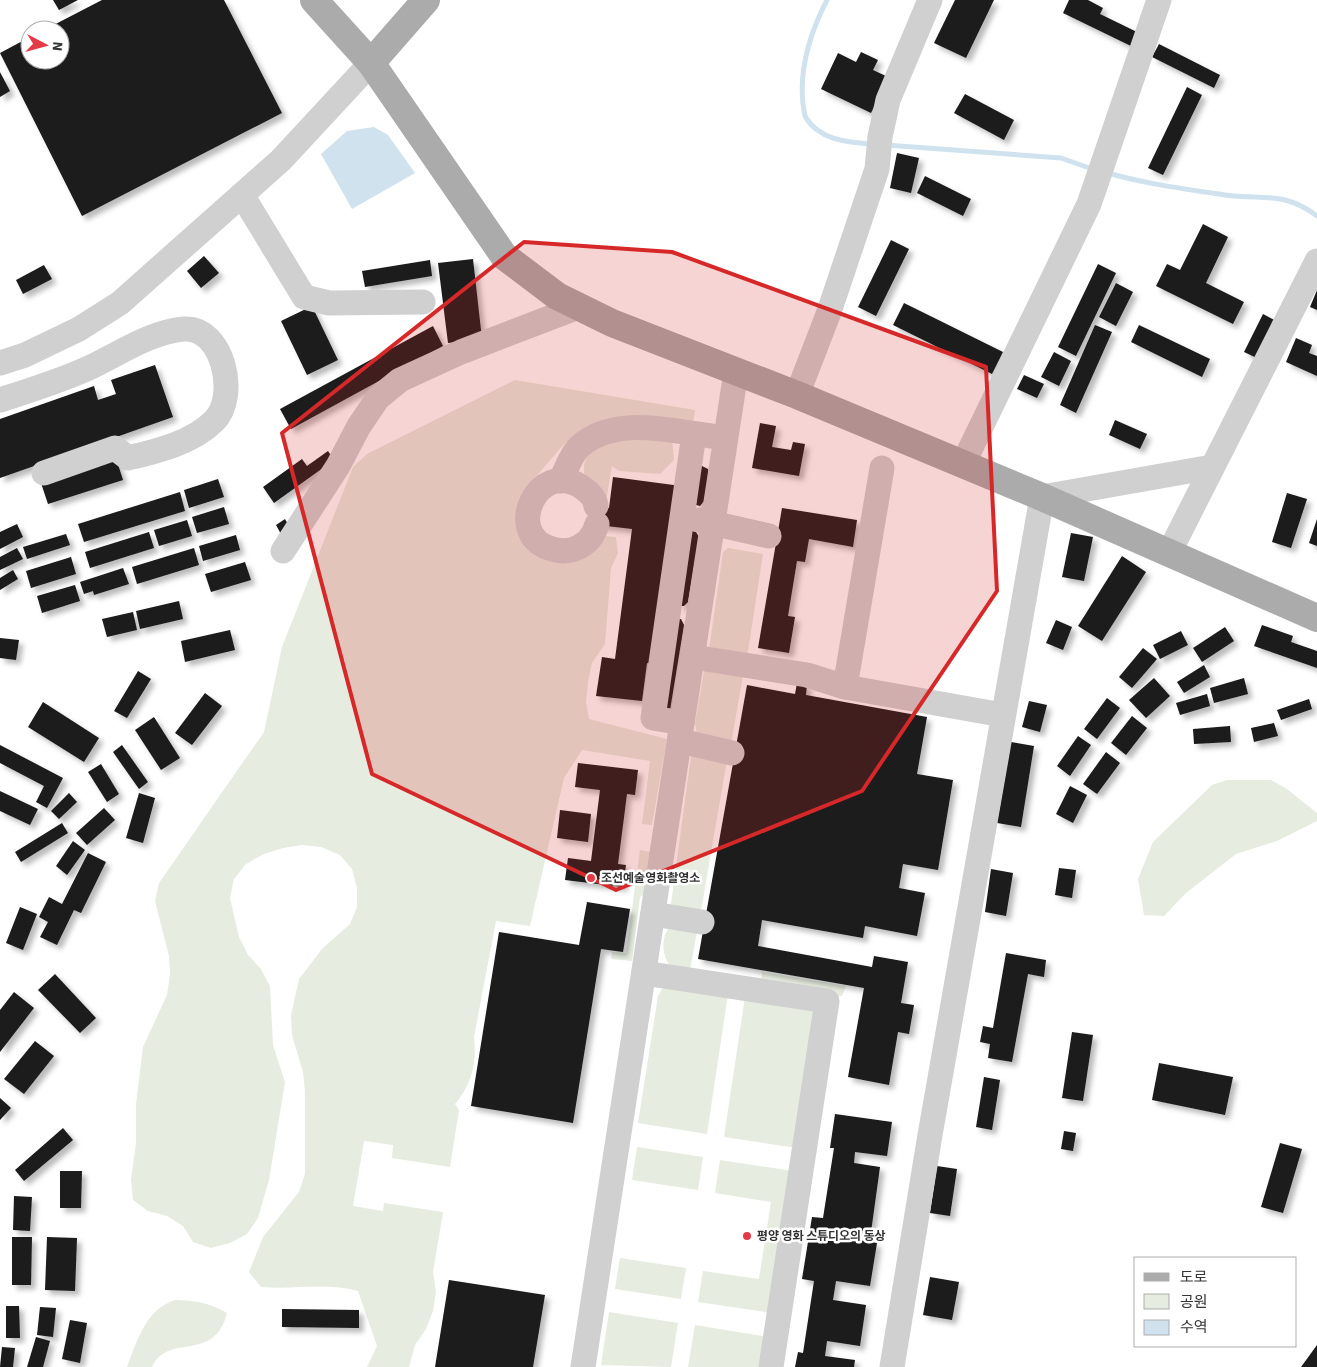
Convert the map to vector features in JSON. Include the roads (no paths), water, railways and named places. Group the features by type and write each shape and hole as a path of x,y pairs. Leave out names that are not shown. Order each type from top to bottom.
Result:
{"main road":[{"path":"314,0 371,63 504,256 557,296 612,322 798,395 1042,497 1317,618"},
{"path":"371,63 426,0"}],"street":[{"path":"798,395 878,169 888,100 930,0"},
{"path":"963,464 1089,204 1159,0"},
{"path":"0,363 25,355 79,329 120,303 280,160 371,63"},
{"path":"242,195 304,297 329,303 423,302"},
{"path":"1169,553 1317,261"},
{"path":"282,551 338,466 359,426 378,398 400,380 461,352 578,307"},
{"path":"0,400 91,367 150,337 185,329 200,332 212,343 228,380 225,401 216,420 203,430 168,448 128,458 115,448 44,473"},
{"path":"583,1367 736,372"},
{"path":"560,481 575,483 588,490 597,515 595,532 586,544 573,550 558,552 544,547 534,536 528,522 528,508 535,494 546,485 560,481 578,447 598,435 620,429 646,428 726,438"},
{"path":"694,434 653,718 732,753"},
{"path":"892,1367 1042,497 1212,467"},
{"path":"845,687 882,468"},
{"path":"682,516 769,536"},
{"path":"693,657 807,675 845,687 1003,716"},
{"path":"653,914 702,922"},
{"path":"644,973 827,1001 771,1367"}],"water":[{"path":"374,127 388,135 415,173 352,209 321,154 347,131"}],"waterway":[{"path":"827,0 811,37 805,63 802,90 805,115 812,126 827,136 845,141 872,144"},
{"path":"886,145 1061,158 1095,170"},
{"path":"1108,173 1195,191 1283,200 1305,208 1317,216"}],"place":[{"name":"조선예술영화촬영소","path":"591,878"},
{"name":"평양 영화 스튜디오의 동상","path":"747,1236"}]}
